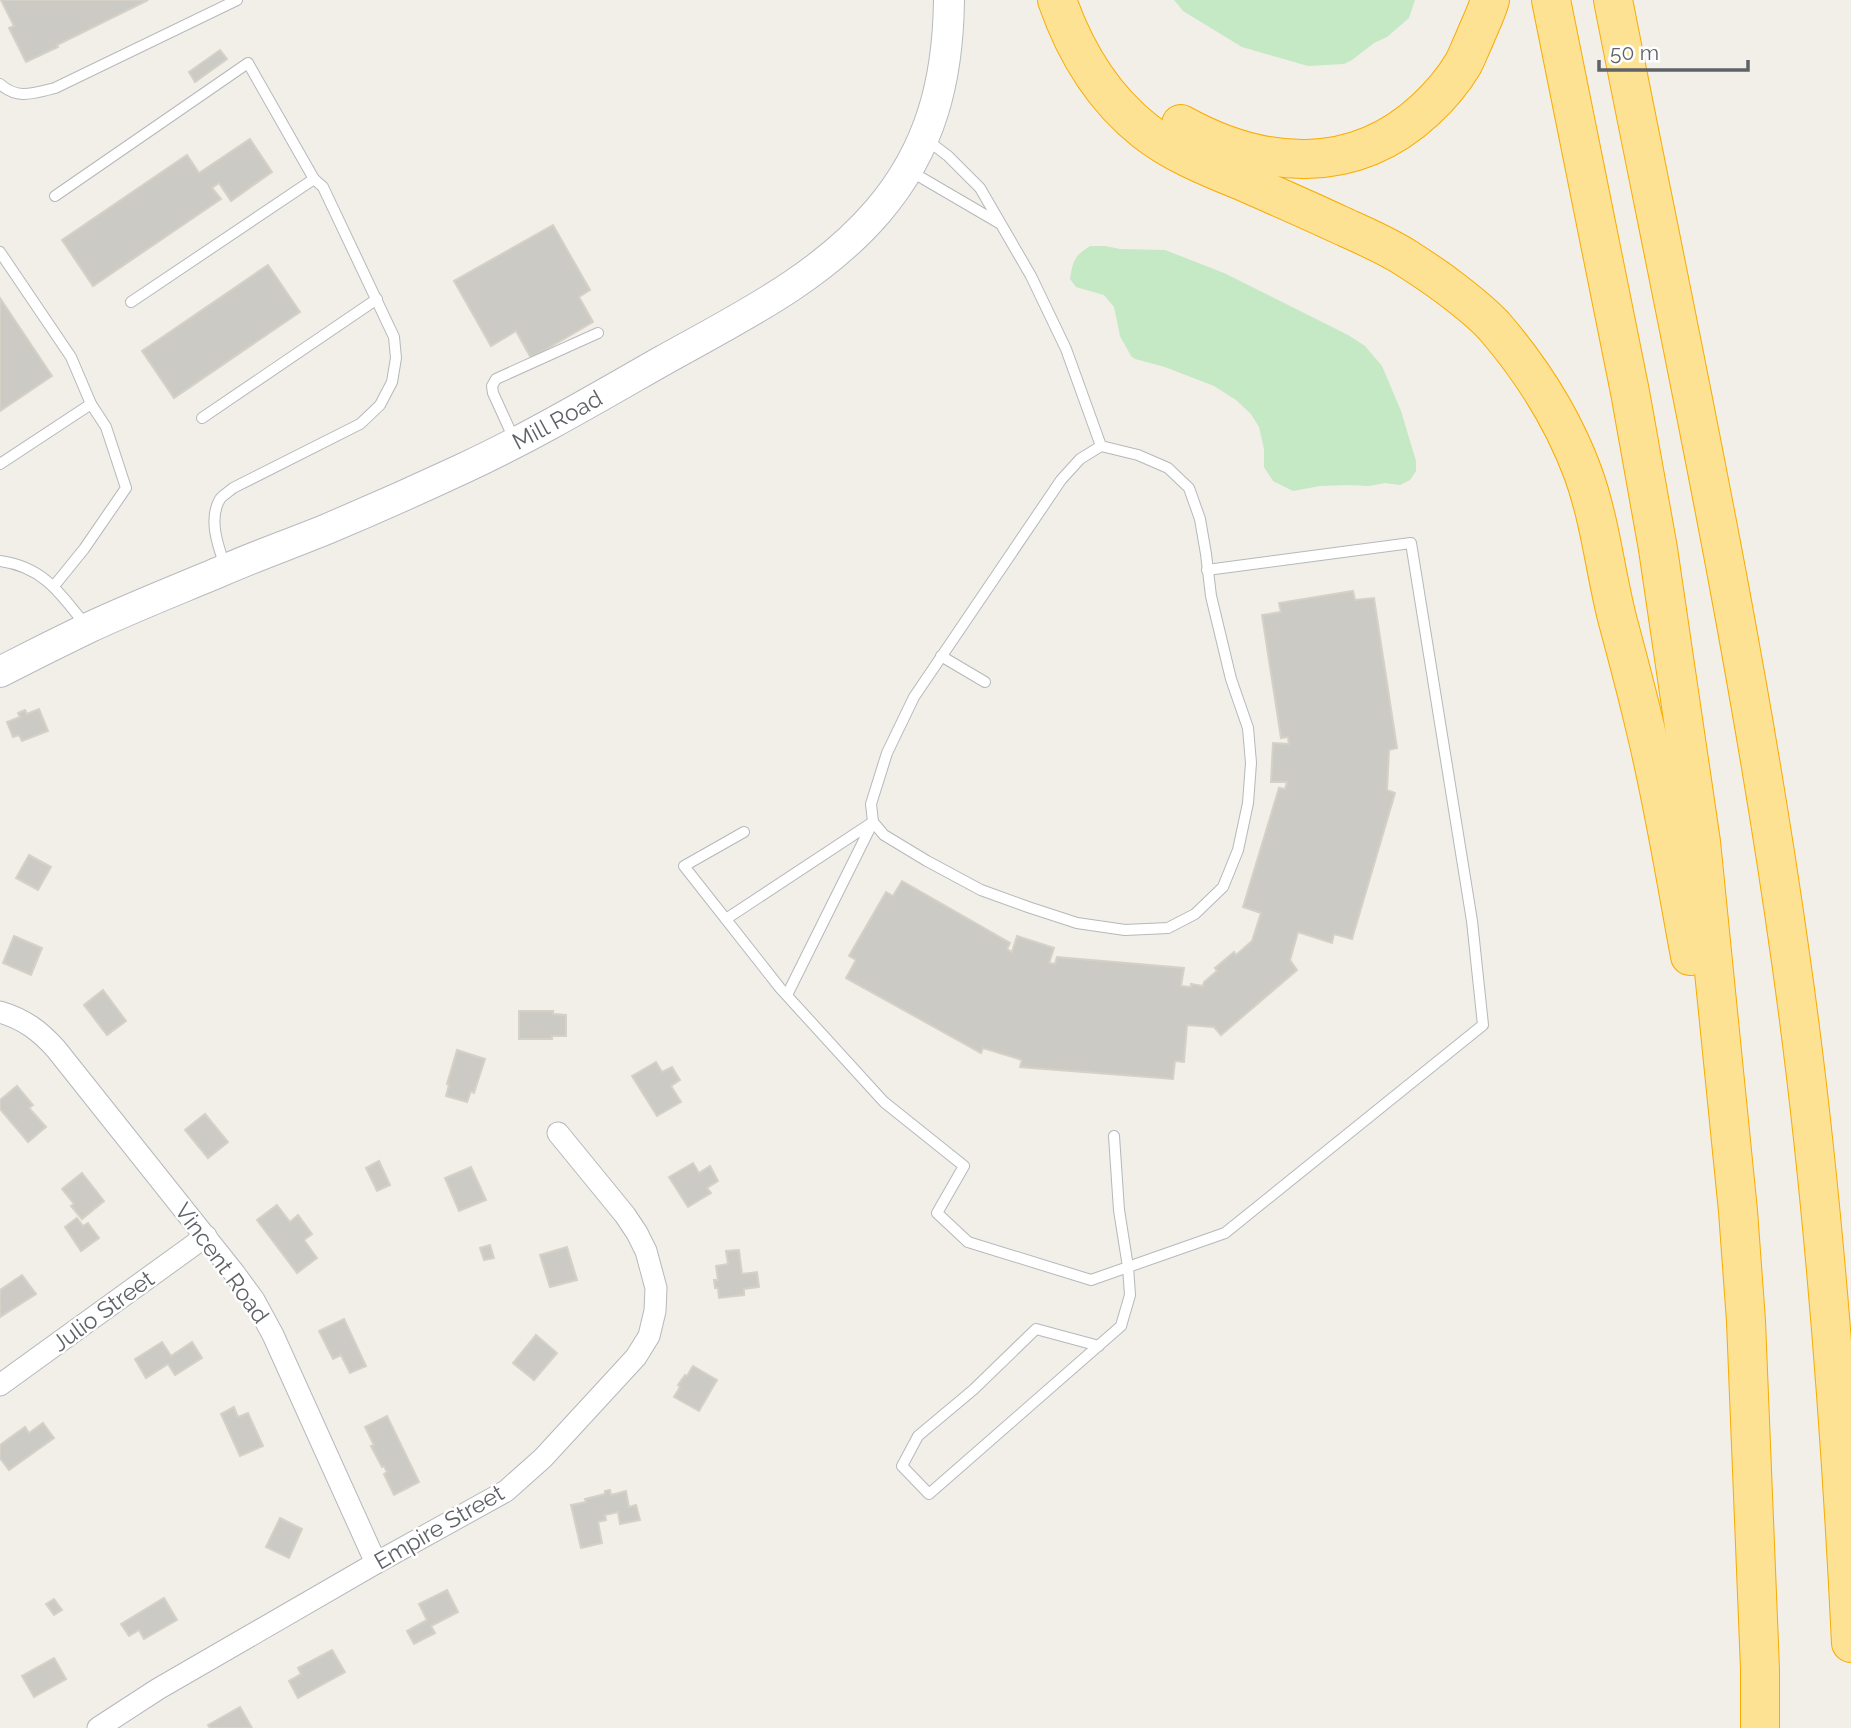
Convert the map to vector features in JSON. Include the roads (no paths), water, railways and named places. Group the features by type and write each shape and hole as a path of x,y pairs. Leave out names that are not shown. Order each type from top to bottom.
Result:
{"highway":[{"path":"1057,0 1065,25 1092,75 1107,95 1146,132 1194,160 1364,236 1414,263 1461,296 1491,323 1515,352 1552,406 1570,440 1591,500 1614,606 1647,733 1699,1007 1731,1137"},
{"path":"1084,0 1110,54 1125,74 1141,93 1175,121 1231,147 1279,158 1322,159 1345,155 1381,142 1412,122 1439,97 1462,66 1490,0"},
{"path":"1551,0 1630,392 1658,549 1701,842 1731,1137 1746,1321 1760,1728"},
{"path":"1613,0 1745,669 1791,963 1829,1286 1851,1643"}],"main road":[{"name":"Mill Road","path":"0,672 88,628 325,530 464,468 718,330 811,273 847,244 881,208 908,169 924,138 942,85 949,36 949,0"}],"street":[{"name":"Vincent Road","path":"0,1012 27,1023 46,1037 254,1300 269,1326 376,1563"},
{"name":"Empire Street","path":"98,1728 127,1708 376,1563 506,1491 543,1458 636,1357 649,1336 655,1311 656,1288 646,1251 625,1215 558,1133"},
{"name":"Julio Street","path":"0,1385 206,1236"}],"lane":[{"path":"0,84 9,92 27,95 55,88 237,0"},
{"path":"55,196 248,63 314,179 323,187 377,299 394,337 396,358 392,382 380,405 360,424 233,488 220,499 215,536 226,569"},
{"path":"924,138 948,156 980,188 1031,276 1066,349 1101,446"},
{"path":"908,169 1001,225"},
{"path":"131,302 314,179"},
{"path":"0,252 71,358 91,404 106,427 126,488 84,549 54,586"},
{"path":"202,418 377,299"},
{"path":"515,442 493,393 492,386 496,379 598,333"},
{"path":"0,464 91,404"},
{"path":"787,995 873,822 871,804 887,753 914,697 1061,480 1080,459 1101,446 1138,455 1168,468 1189,488 1200,519 1211,596 1231,679 1248,728 1251,763 1248,803 1238,850 1223,887 1195,914 1168,928 1125,930 1077,923 981,890 884,835 873,822"},
{"path":"744,832 684,866 787,995 884,1102 964,1166 937,1213 968,1242 1091,1280 1225,1233 1483,1025 1472,921 1411,543 1207,570"},
{"path":"0,561 25,567 54,586 88,628"},
{"path":"941,656 985,682"},
{"path":"726,919 873,822"},
{"path":"1099,1346 1036,1329 973,1390 918,1436 902,1466 929,1494 1099,1346 1121,1326 1130,1296 1119,1210 1114,1136"}]}
